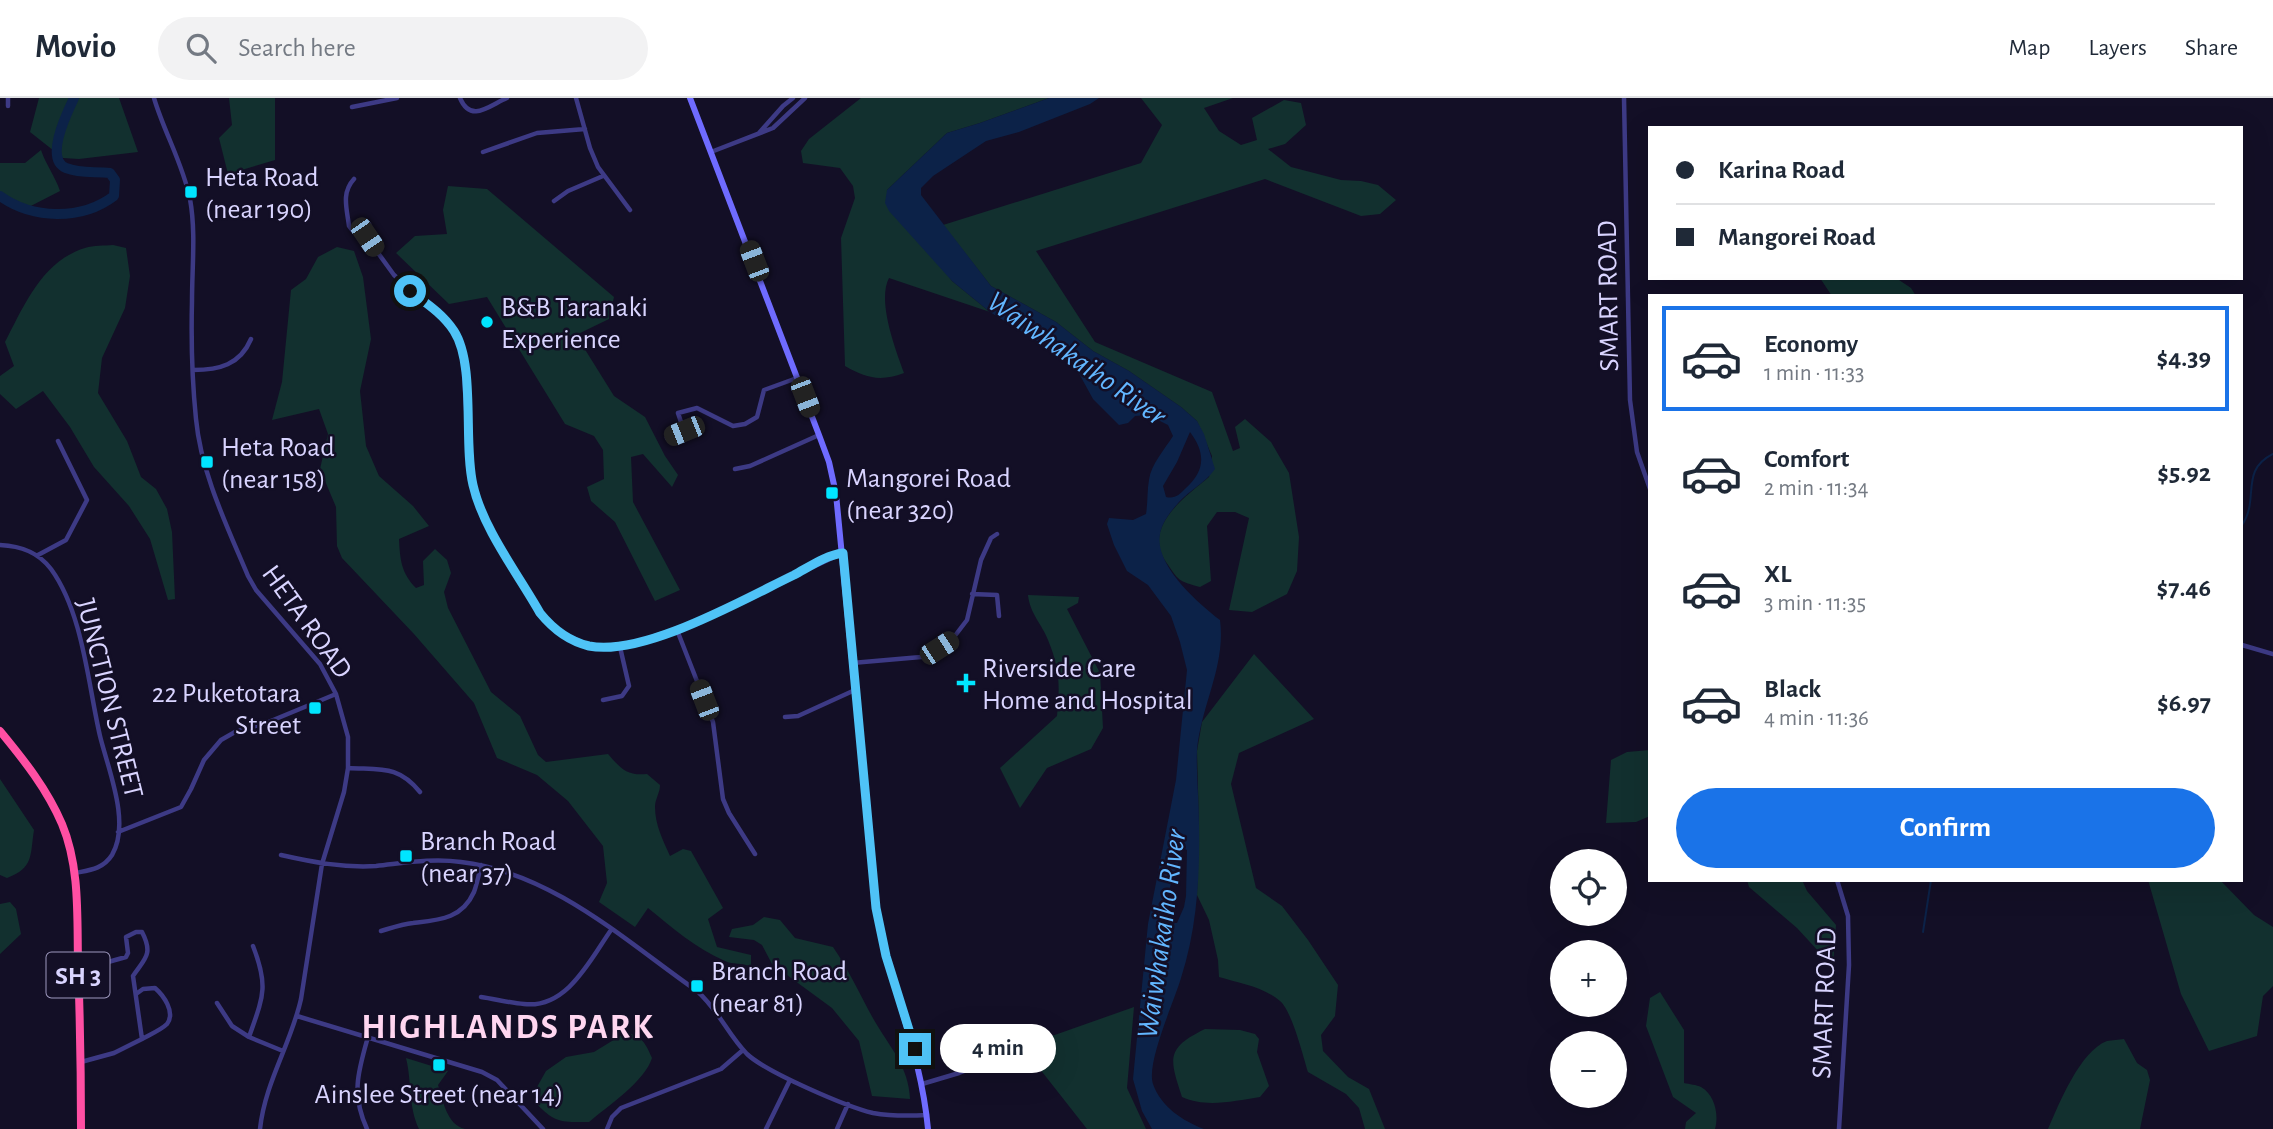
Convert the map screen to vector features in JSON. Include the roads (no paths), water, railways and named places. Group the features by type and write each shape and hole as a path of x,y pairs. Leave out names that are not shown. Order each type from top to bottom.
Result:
{"highway":[{"name":"SH 3","path":"0,731 42,785 62,824 70,847 74,873 81,1129"}],"street":[{"path":"8,98 8,106"},
{"name":"HETA ROAD","path":"154,98 190,200 193,370 196,421 202,453 247,576 264,600 320,664 337,694 348,737 345,792 323,864 297,1016 268,1089 260,1129"},
{"path":"352,107 397,98"},
{"path":"460,98 465,108 471,112 486,109 507,98"},
{"path":"576,98 593,157 603,176 630,210"},
{"path":"690,98 829,462 843,553 876,908 886,956 915,1049 928,1129"},
{"path":"759,134 793,98"},
{"path":"711,152 773,128 805,98"},
{"name":"SMART ROAD","path":"1624,98 1630,400 1636,452 1648,484"},
{"path":"483,152 537,133 585,129"},
{"path":"554,201 568,191 603,176"},
{"path":"354,179 347,187 345,195 349,226 352,230 364,232 394,275 446,321 458,338 464,367 473,485 487,523 549,624 569,638 590,646 620,647 677,630 843,553"},
{"path":"364,232 369,224"},
{"path":"193,370 225,366 242,355 251,339"},
{"path":"667,438 684,431 678,412 691,408 701,410 733,426 745,424 757,417 764,390 798,377"},
{"path":"735,469 750,466 819,435"},
{"path":"0,545 21,548 38,555 66,540 87,500 58,440"},
{"path":"852,663 911,658 930,653 954,637 964,627 981,560 991,538 997,534"},
{"name":"JUNCTION STREET","path":"38,555 61,587 85,659 117,800 118,832 112,855 101,868 74,873"},
{"path":"972,594 997,595 999,616"},
{"path":"677,630 713,722 723,799 755,854"},
{"path":"2243,645 2273,654"},
{"path":"603,700 622,696 628,686 620,647"},
{"path":"785,718 798,716 855,690"},
{"path":"118,832 181,807 204,760 221,740 235,732 266,723 337,694"},
{"path":"348,768 393,771 408,777 420,792"},
{"path":"281,855 323,864 374,866 422,860 461,862 530,879 562,896 703,996 743,1050 759,1064 790,1080 872,1113 927,1115"},
{"path":"381,930 452,916 466,905 474,892 481,865"},
{"name":"SMART ROAD","path":"1838,882 1848,916 1849,965 1839,1129"},
{"path":"481,997 525,1004 541,1003 555,998 565,992 579,976 611,930"},
{"path":"108,962 125,957 128,953 126,937 142,932 148,952 147,959 133,976 142,1039"},
{"path":"249,1037 263,995 264,981 253,947"},
{"path":"81,1062 114,1053 167,1024 170,1017 166,1000 155,988 143,989 136,994"},
{"path":"217,1003 232,1026 249,1037 283,1051"},
{"path":"297,1016 487,1074 543,1129"},
{"path":"367,1129 357,1102 356,1088 357,1074 368,1037"},
{"path":"922,1084 1021,1049"},
{"path":"607,1129 612,1117 621,1108 721,1069 743,1050"},
{"path":"765,1129 790,1080"},
{"path":"837,1129 848,1104"}],"water":[{"name":"Waiwhakaiho River","path":"1049,98 1099,98 1019,132 986,141 933,176 921,188 921,195 991,286 1056,322 1093,351 1129,371 1197,421 1215,469 1176,505 1160,534 1160,546 1171,570 1200,604 1220,620 1219,653 1197,750 1199,864 1194,922 1178,989 1157,1048 1152,1074 1153,1084 1161,1100 1188,1122 1204,1129 1152,1129 1142,1111 1133,1079 1148,924 1176,780 1187,670 1171,616 1148,585 1127,571 1107,524 1109,518 1133,520 1146,514 1150,474 1173,436 1168,425 1148,415 1135,416 1128,423 1119,425 1093,399 1076,368 990,312 952,281 889,211 885,203 887,190 947,133","holes":["1190,432 1201,454 1200,468 1192,482 1181,493 1166,497 1163,486","1183,848 1187,850 1186,896 1177,923 1172,923 1164,917 1163,908"]}],"waterway":[{"path":"0,196 27,209 57,214 87,210 114,196 115,180 110,173 77,171 60,163 57,155 59,135 74,98"},
{"path":"2243,523 2250,505 2256,469 2273,454"},
{"path":"1923,932 1931,882"}],"place":[{"name":"Heta Road (near 190)","path":"191,192"},
{"name":"B&B Taranaki Experience","path":"487,322"},
{"name":"Heta Road (near 158)","path":"207,462"},
{"name":"Mangorei Road (near 320)","path":"832,493"},
{"name":"Riverside Care Home and Hospital","path":"966,683"},
{"name":"22 Puketotara Street","path":"315,708"},
{"name":"Branch Road (near 37)","path":"406,856"},
{"name":"Branch Road (near 81)","path":"697,986"},
{"name":"Ainslee Street (near 14)","path":"439,1065"}],"district":[{"name":"HIGHLANDS PARK","path":"508,1026"}]}
